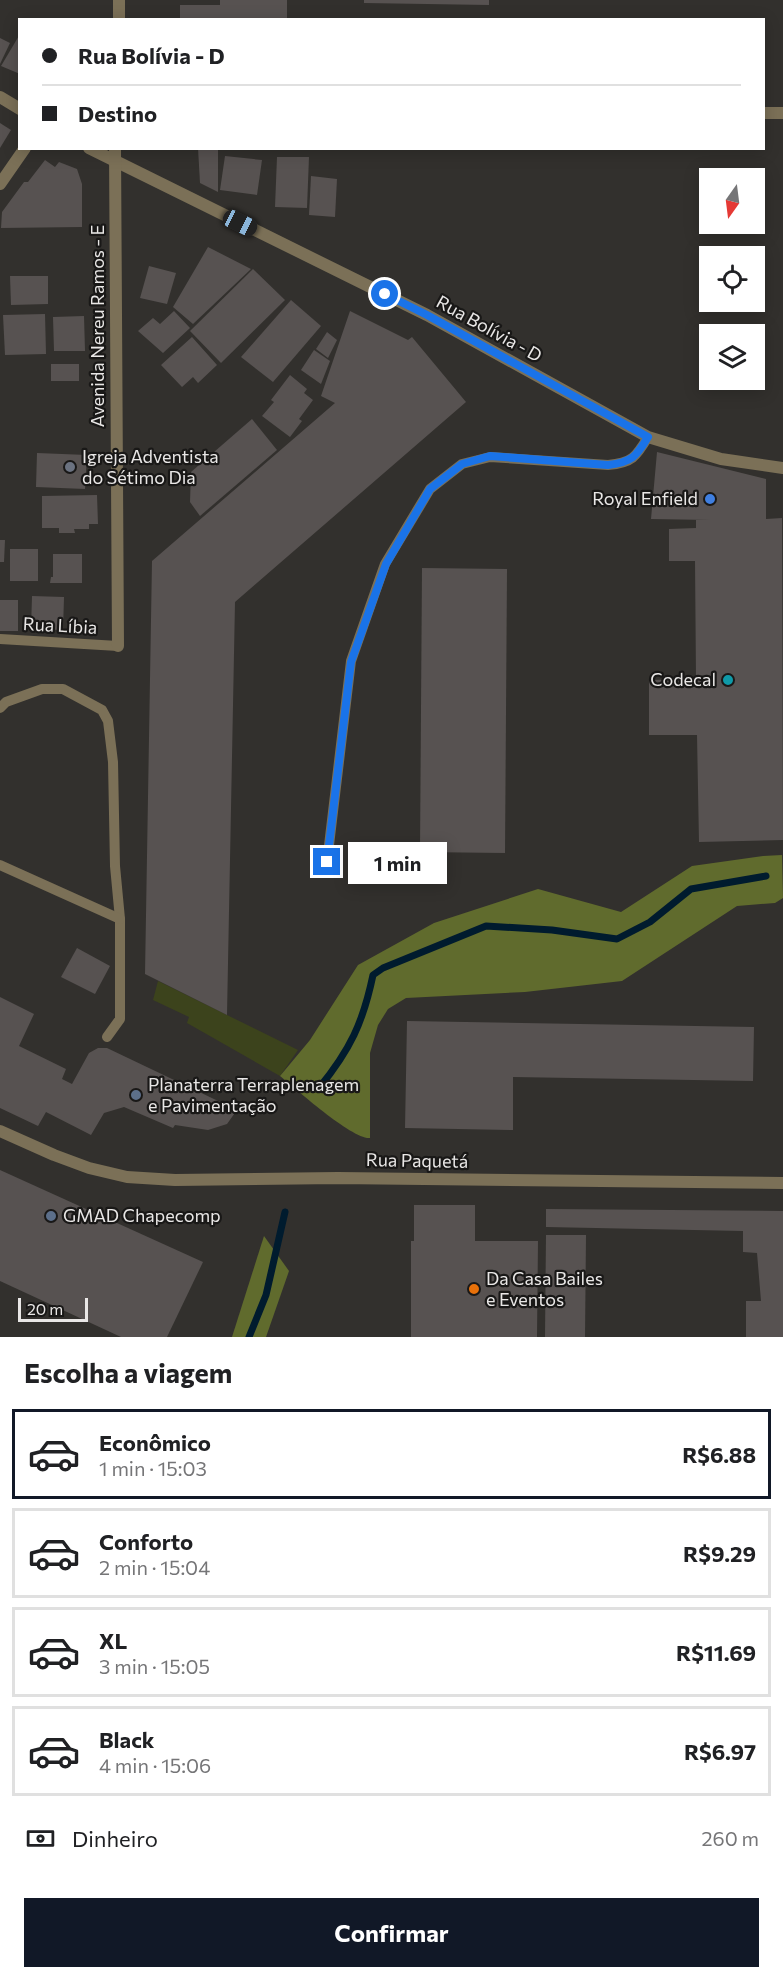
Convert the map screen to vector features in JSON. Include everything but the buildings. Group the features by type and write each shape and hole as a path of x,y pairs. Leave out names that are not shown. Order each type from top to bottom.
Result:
{"street":[{"path":"119,0 119,18"},
{"path":"0,97 18,108"},
{"path":"765,113 783,113"},
{"path":"0,184 24,150"},
{"name":"Rua Bolívia - D","path":"92,150 427,315 648,437 721,459 783,468"},
{"name":"Avenida Nereu Ramos - E","path":"115,150 118,646"},
{"name":"Rua Paquetá","path":"0,1131 54,1155 127,1178 783,1183"}],"lane":[{"path":"327,862 351,662 386,564 430,489 462,464 490,456 608,465 625,463 637,455 648,437"},
{"name":"Rua Líbia","path":"0,639 118,646"},
{"path":"0,708 6,702 42,688 63,689 102,710 108,721 113,762 115,866 120,919 120,1019 107,1037"},
{"path":"0,865 120,919"}],"green space":[{"path":"782,855 783,898 775,903 737,906 622,981 525,992 406,998 388,1009 378,1025 370,1053 370,1138 338,1123 280,1076 310,1040 358,965 434,923 538,889 621,912 692,866"},
{"path":"158,981 298,1050 280,1076 187,1023 189,1017 153,1000"},
{"path":"264,1236 289,1271 266,1337 232,1337"}],"waterway":[{"path":"319,1088 339,1061 354,1035 365,1008 373,975 383,968 486,926 552,930 617,939 650,922 691,889 766,876"},
{"path":"249,1337 266,1295 285,1212"}],"place":[{"name":"Igreja Adventista do Sétimo Dia","path":"70,467"},
{"name":"Royal Enfield","path":"710,499"},
{"name":"Codecal","path":"728,680"},
{"name":"Planaterra Terraplenagem e Pavimentação","path":"136,1095"},
{"name":"GMAD Chapecomp","path":"51,1216"},
{"name":"Da Casa Bailes e Eventos","path":"474,1289"}],"route":[{"path":"327,862 351,662 386,564 430,489 462,464 490,456 608,465 625,463 637,455 648,437 385,294"}]}
